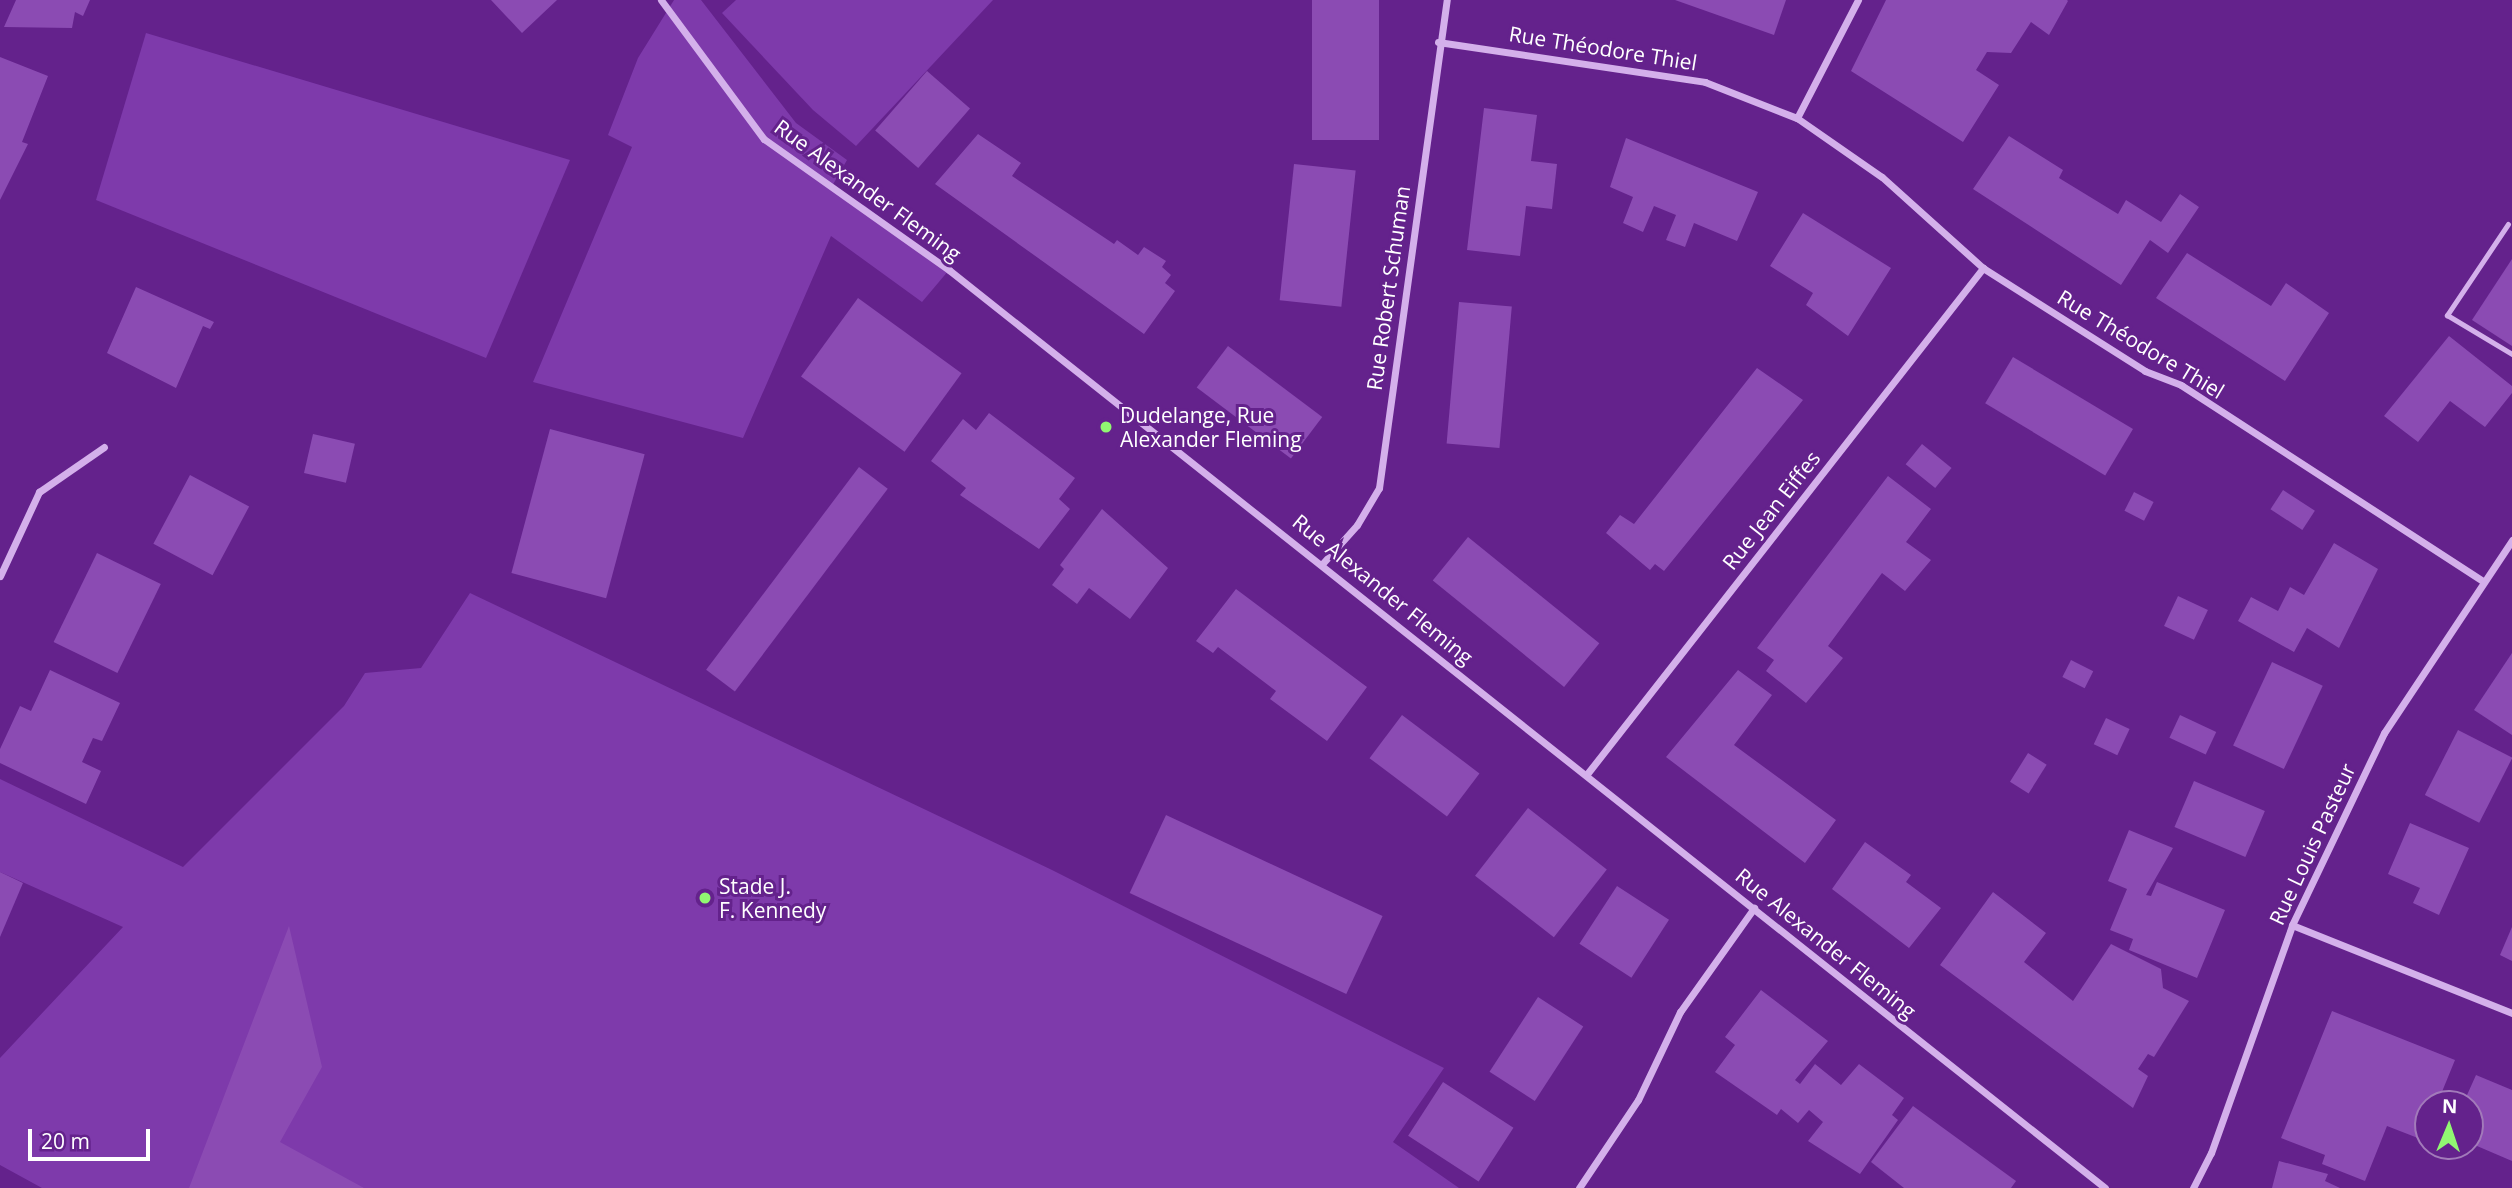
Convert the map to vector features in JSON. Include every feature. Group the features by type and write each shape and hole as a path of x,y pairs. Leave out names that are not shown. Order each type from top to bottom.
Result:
{"street":[{"name":"Rue Alexander Fleming","path":"661,0 764,139 886,221 1323,563 2105,1188"},
{"name":"Rue Robert Schuman","path":"1323,563 1357,526 1380,488 1438,42 1447,0"},
{"path":"1797,118 1858,0"},
{"name":"Rue Théodore Thiel","path":"1438,42 1705,82 1797,118 1882,177 1983,268 2145,371 2181,385 2481,580"},
{"name":"Rue Jean Eiffes","path":"1587,774 1983,268"},
{"path":"0,576 39,492 104,447"},
{"name":"Rue Louis Pasteur","path":"2193,1188 2211,1153 2292,925 2384,733 2481,580 2512,540"},
{"path":"1579,1188 1638,1100 1680,1012 1754,908"},
{"path":"2292,925 2512,1013"}],"lane":[{"path":"2508,225 2447,315 2512,354"}],"shaded area":[{"path":"674,0 701,0 796,123 847,160 831,188 865,206 949,270 922,302 831,236 743,438 533,382 632,147 608,135 638,58"},
{"path":"736,0 993,0 856,146 813,110 722,13"},
{"path":"146,33 570,160 486,358 96,200"},
{"name":"Stade J. F. Kennedy","path":"470,593 1052,870 1444,1068 1393,1142 1459,1188 42,1188 0,1165 0,1058 123,927 0,872 0,779 183,867 344,706 365,673 421,668"}],"building":[{"path":"16,0 90,0 83,16 75,12 72,28 4,27"},
{"path":"491,0 557,0 522,33"},
{"path":"1312,0 1379,0 1379,140 1312,140"},
{"path":"1675,0 1786,0 1774,35"},
{"path":"1886,0 2068,1 2049,35 2031,22 2011,53 1987,52 1976,70 1999,85 1963,142 1851,71"},
{"path":"0,57 48,76 22,142 28,144 0,200"},
{"path":"927,71 970,108 918,168 875,131"},
{"path":"1484,108 1537,115 1531,161 1557,164 1552,209 1526,206 1520,256 1467,250"},
{"path":"978,134 1021,163 1012,176 1114,244 1117,240 1138,255 1144,247 1166,261 1162,267 1171,275 1165,283 1175,291 1144,334 935,184"},
{"path":"2009,136 2063,170 2059,178 2118,214 2126,200 2161,222 2180,194 2199,207 2168,253 2150,240 2121,285 1973,189"},
{"path":"1626,138 1758,192 1737,241 1694,223 1685,247 1666,240 1676,215 1654,206 1643,232 1623,223 1633,197 1610,187"},
{"path":"1294,164 1356,170 1341,307 1280,300"},
{"path":"1803,213 1891,268 1848,336 1806,305 1813,293 1770,266"},
{"path":"2187,253 2271,306 2286,283 2329,313 2285,381 2156,298"},
{"path":"2512,259 2512,346 2472,320"},
{"path":"136,287 214,322 210,329 203,326 176,388 107,353"},
{"path":"858,298 962,373 905,452 801,376"},
{"path":"1459,302 1512,307 1499,448 1447,443"},
{"path":"2449,336 2512,386 2512,393 2485,427 2450,401 2418,442 2384,416"},
{"path":"1228,346 1322,417 1291,459 1197,388"},
{"path":"2013,357 2133,429 2105,475 1985,403"},
{"path":"1757,368 1803,400 1664,571 1655,564 1650,570 1606,533 1620,515 1634,524"},
{"path":"989,413 1075,478 1059,499 1070,509 1039,549 960,495 966,488 931,461 963,419 976,430"},
{"path":"550,429 645,454 606,598 511,573"},
{"path":"313,434 355,444 346,483 304,473"},
{"path":"1922,444 1952,468 1935,488 1906,464"},
{"path":"859,467 888,489 735,692 706,670"},
{"path":"190,475 249,506 213,575 153,544"},
{"path":"1888,476 1931,509 1906,542 1931,560 1905,591 1882,573 1828,646 1843,658 1806,703 1766,671 1774,660 1757,648"},
{"path":"2283,490 2315,511 2302,530 2270,509"},
{"path":"2134,492 2154,502 2144,521 2124,511"},
{"path":"1102,509 1168,568 1130,619 1089,588 1077,604 1052,585 1064,569 1060,565"},
{"path":"1468,537 1599,643 1564,687 1433,581"},
{"path":"2334,543 2378,569 2339,648 2307,628 2294,652 2238,621 2251,597 2278,611 2290,587 2304,595"},
{"path":"97,553 161,584 117,673 54,642"},
{"path":"1236,589 1367,687 1327,741 1270,699 1276,691 1218,647 1213,653 1196,641"},
{"path":"2178,596 2208,610 2194,640 2164,626"},
{"path":"2512,653 2512,735 2474,710"},
{"path":"2071,660 2093,671 2085,688 2062,677"},
{"path":"2272,662 2323,686 2284,769 2233,745"},
{"path":"50,670 120,703 102,741 93,738 82,762 101,771 86,804 0,763 0,749 20,706 31,711"},
{"path":"1738,670 1772,695 1734,745 1836,820 1805,863 1666,757"},
{"path":"1402,715 1479,773 1447,817 1370,758"},
{"path":"2180,715 2216,732 2206,755 2169,738"},
{"path":"2106,718 2130,729 2117,755 2094,744"},
{"path":"2458,730 2512,758 2479,823 2425,795"},
{"path":"2028,753 2047,765 2029,793 2010,782"},
{"path":"2194,781 2265,811 2245,857 2174,827"},
{"path":"1528,808 1607,870 1554,937 1475,876"},
{"path":"1166,815 1383,916 1346,994 1130,893"},
{"path":"2410,823 2469,848 2439,915 2413,903 2420,888 2388,874"},
{"path":"2129,830 2173,848 2146,895 2151,896 2157,882 2225,910 2197,978 2129,950 2133,939 2110,930 2127,889 2108,881"},
{"path":"1865,842 1911,875 1906,882 1941,908 1909,948 1832,889"},
{"path":"0,872 23,883 0,937"},
{"path":"1617,886 1669,920 1631,978 1579,944"},
{"path":"1993,892 2046,933 2024,962 2073,1001 2111,944 2161,969 2163,988 2189,1001 2154,1057 2148,1054 2138,1069 2148,1076 2133,1108 1940,965"},
{"path":"289,926 322,1067 280,1142 364,1188 189,1188"},
{"path":"2512,927 2512,961 2500,955"},
{"path":"1761,990 1828,1041 1795,1080 1800,1084 1815,1064 1841,1085 1859,1064 1904,1098 1892,1115 1898,1120 1860,1174 1808,1141 1823,1122 1809,1110 1798,1123 1781,1109 1777,1115 1715,1072 1735,1045 1725,1037"},
{"path":"1538,997 1583,1026 1535,1101 1490,1072"},
{"path":"2332,1011 2455,1060 2443,1090 2414,1090 2414,1136 2387,1126 2365,1181 2322,1164 2325,1155 2281,1138"},
{"path":"2476,1075 2512,1090 2512,1161 2484,1149 2484,1090 2469,1090"},
{"path":"1443,1082 1513,1128 1479,1181 1408,1136"},
{"path":"1913,1106 2016,1181 2011,1188 1904,1188 1871,1162"},
{"path":"2279,1161 2328,1174 2325,1181 2340,1188 2272,1188"}],"place":[{"name":"Dudelange, Rue Alexander Fleming","path":"1106,427"},
{"name":"Stade J. F. Kennedy","path":"705,898"}]}
